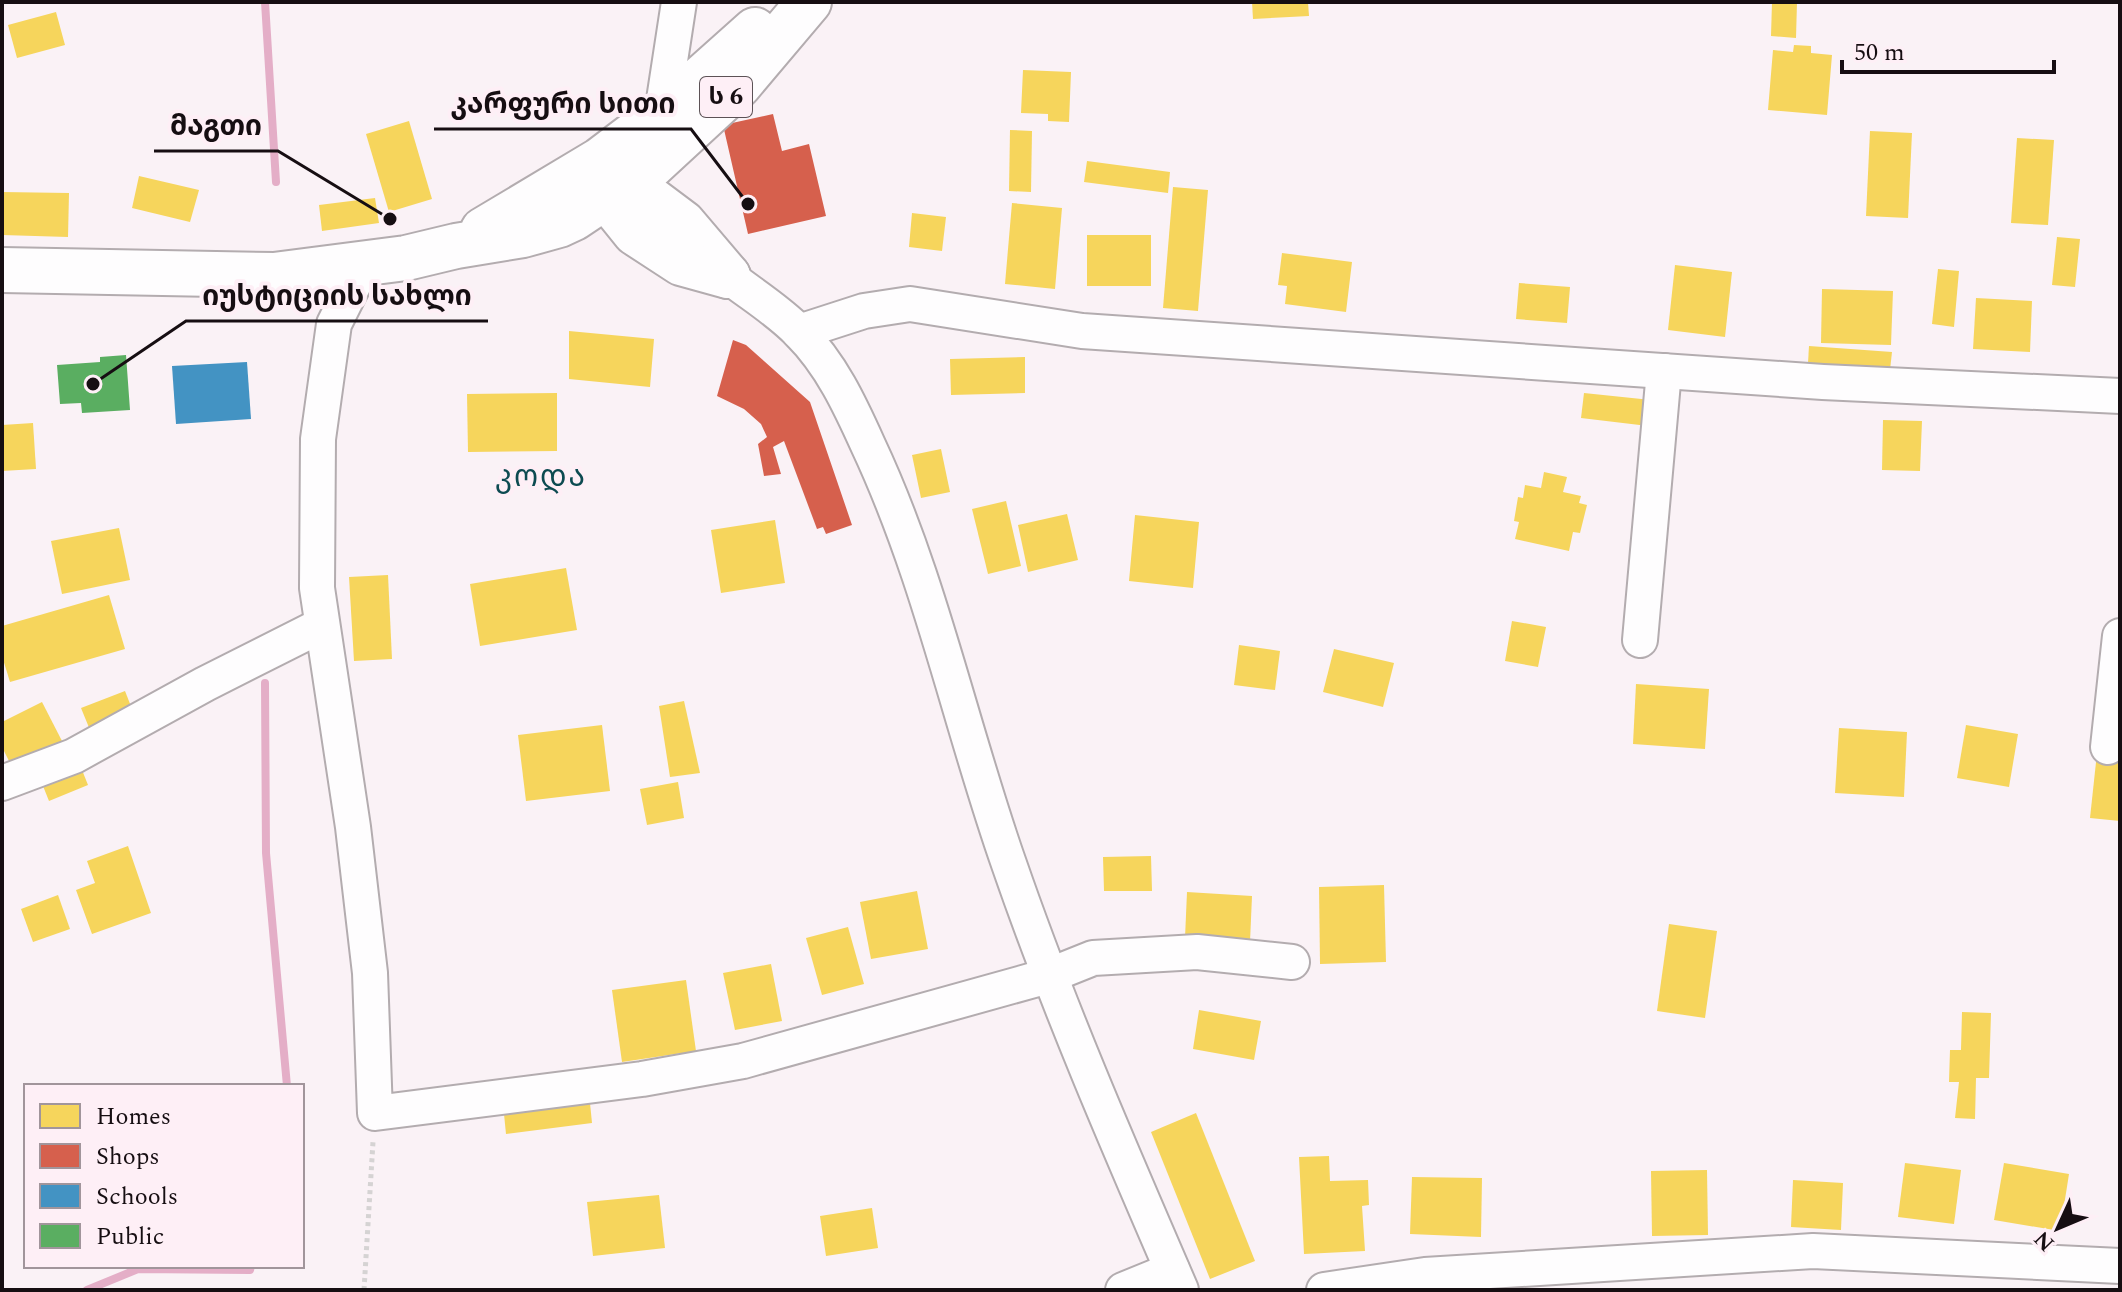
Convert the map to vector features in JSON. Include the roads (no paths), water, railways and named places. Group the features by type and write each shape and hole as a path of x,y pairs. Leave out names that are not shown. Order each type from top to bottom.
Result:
{"highway":[{"name":"ს 6","path":"2,270 274,275 364,264 523,235 559,225 613,179 662,113 786,2"},
{"name":"ს 6","path":"456,246 613,179 649,168 739,85 809,2"},
{"path":"613,179 635,233"},
{"path":"613,179 643,193 683,223 728,276"},
{"path":"559,225 593,226 635,233 681,263 728,276"}],"street":[{"path":"662,113 679,2"},
{"path":"364,264 334,324 318,439 317,588 353,827 370,973 375,1113 642,1079 743,1061 1048,976 1093,958 1197,952 1292,962"},
{"path":"728,276 799,332 841,388 886,483 930,605 988,804 1048,976 1103,1113 1177,1280 1123,1290"},
{"path":"799,332 864,311 910,304 1082,331 1664,371 2120,396"},
{"path":"1640,640 1664,371"},
{"path":"2,783 74,756 205,684 322,625"},
{"path":"2108,747 2120,636"},
{"path":"1324,1290 1425,1275 1813,1251 2120,1266"}],"waterway":[{"path":"265,2 276,182"},
{"path":"265,683 266,853 287,1084"},
{"path":"87,1290 138,1269 250,1268"}],"place":[{"name":"კარფური სითი","path":"748,204"},
{"name":"მაგთი","path":"390,219"},
{"name":"იუსტიციის სახლი","path":"93,384"}],"district":[{"name":"კოდა","path":"541,477"}]}
